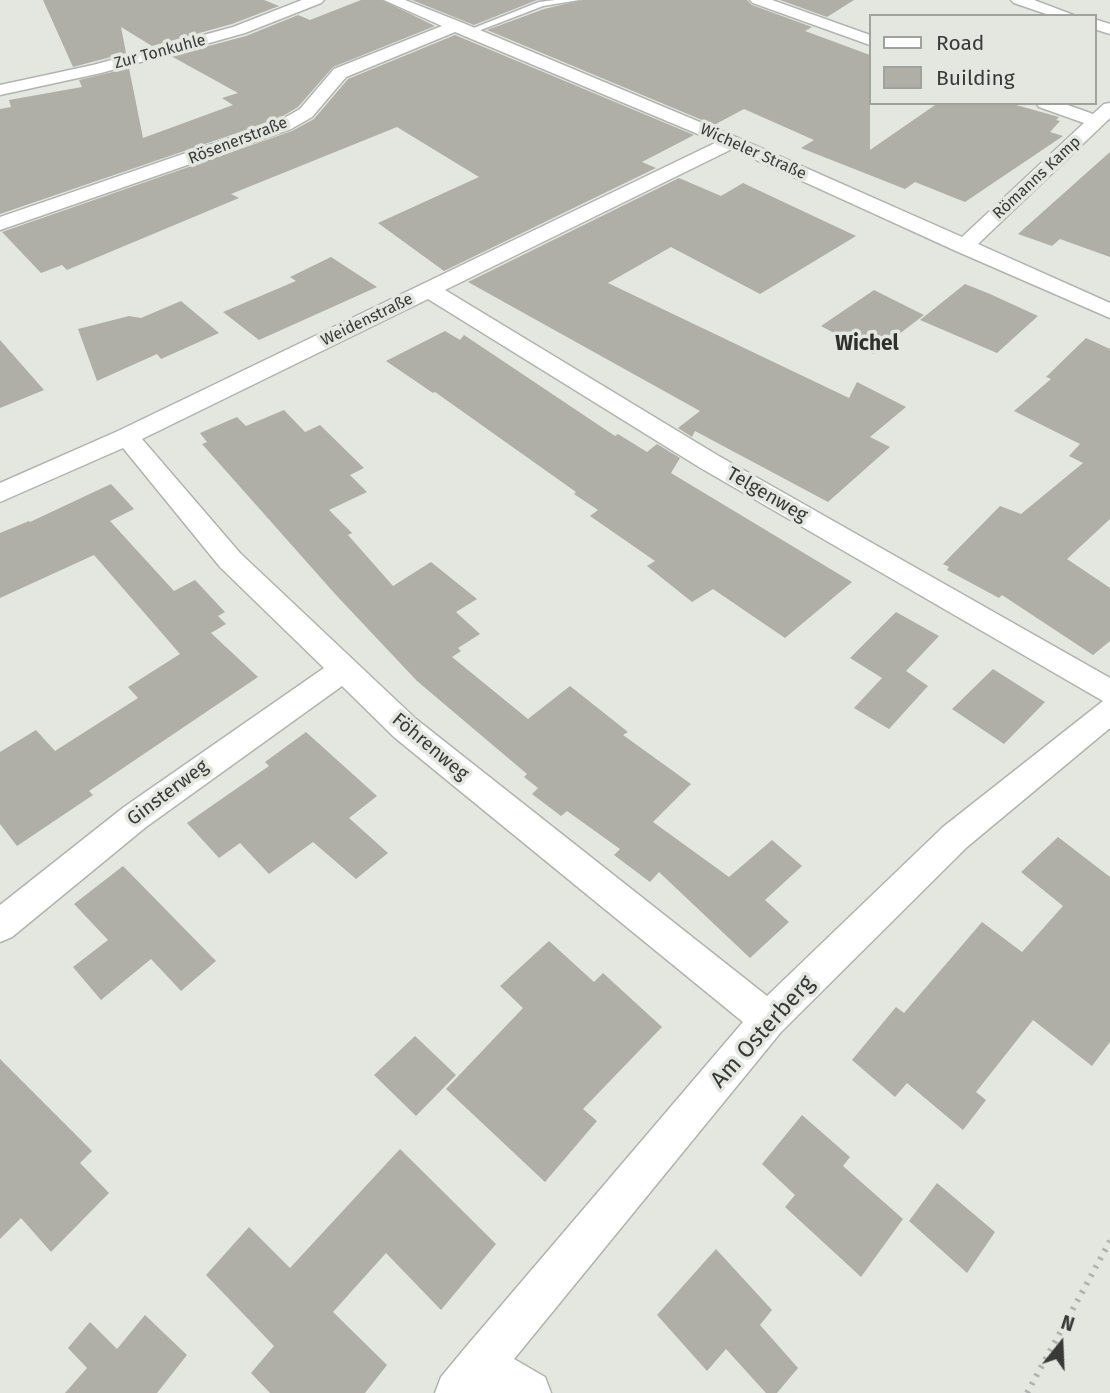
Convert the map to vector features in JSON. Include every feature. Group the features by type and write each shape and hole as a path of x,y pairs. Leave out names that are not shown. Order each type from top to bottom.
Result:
{"street":[{"name":"Zur Tonkuhle","path":"0,90 95,69 239,30 316,0"},
{"name":"Wicheler Straße","path":"392,0 732,142 1110,311"},
{"path":"758,0 869,40"},
{"path":"1019,0 1062,14"},
{"name":"Rösenerstraße","path":"0,224 285,125 306,113 340,73 463,29"},
{"path":"1051,105 1096,121"},
{"name":"Römanns Kamp","path":"963,247 1110,108"},
{"name":"Weidenstraße","path":"0,494 127,437 732,142"},
{"name":"Telgenweg","path":"429,290 708,461 1110,692"},
{"name":"Föhrenweg","path":"127,437 230,560 405,728 768,1020"},
{"name":"Ginsterweg","path":"0,926 135,817 343,670"},
{"name":"Am Osterberg","path":"468,1378 768,1020 955,837 1110,711"},
{"path":"468,1378 529,1393"}],"lane":[{"path":"463,29 542,4 575,0"}],"path":[{"path":"1027,1393 1110,1241"}],"building":[{"path":"43,0 264,0 279,6 232,24 152,46 121,27 126,53 73,67"},
{"path":"361,0 382,0 435,26 333,67 298,107 278,119 0,214 0,109 11,107 9,100 82,87 79,80 129,68 143,138 233,105 222,98 238,93 171,56 246,36 298,15 310,20"},
{"path":"412,0 537,0 474,25"},
{"path":"582,0 747,0 752,5 812,27 805,31 869,55 870,150 935,105 1016,105 1059,117 1056,120 1060,121 1050,132 1063,136 965,202 915,182 905,189 801,148 814,140 744,109 714,125 487,30 544,9"},
{"path":"780,0 854,0 827,17"},
{"path":"455,35 694,135 642,162 656,168 444,271 378,223 479,177 397,127 231,194 239,198 67,270 62,265 41,273 2,232 292,131 314,119 348,79"},
{"path":"1110,152 1110,257 1060,239 1052,246 1018,234"},
{"path":"679,178 721,196 743,183 856,236 760,294 671,247 608,283 849,398 857,382 906,407 870,437 890,447 828,502 695,431 692,437 678,428 700,411 468,282"},
{"path":"331,257 377,287 259,340 223,312 296,281 290,277"},
{"path":"965,284 1038,316 997,353 920,320"},
{"path":"874,290 924,315 873,354 821,326"},
{"path":"181,301 219,333 161,359 157,354 97,381 78,329 129,316 141,318"},
{"path":"445,331 460,340 464,335 615,436 618,434 647,452 657,444 680,458 671,473 852,582 785,638 713,589 692,602 647,566 655,561 590,516 598,510 574,494 576,492 435,392 386,361"},
{"path":"1086,338 1110,349 1110,519 1067,559 1110,588 1110,641 1093,655 1002,595 999,598 947,570 949,567 943,564 1000,506 1021,514 1083,463 1069,456 1080,444 1014,411 1051,379 1046,377"},
{"path":"0,340 44,390 0,408"},
{"path":"284,410 305,432 320,425 364,468 350,475 367,492 329,510 352,533 348,535 393,586 431,562 477,599 456,612 480,634 458,648 461,651 452,657 528,719 570,686 628,732 623,735 691,784 653,822 729,877 772,840 802,866 765,900 789,922 750,958 659,872 650,882 614,855 620,849 567,811 561,816 532,794 538,788 524,777 527,774 417,681 336,595 202,444 207,442 200,433 237,417 246,426"},
{"path":"111,484 134,509 110,521 174,591 195,580 225,612 218,616 226,624 211,633 258,677 89,791 93,795 17,846 0,824 0,752 36,730 55,751 138,698 128,687 180,654 94,555 0,598 0,533"},
{"path":"896,612 939,636 906,671 928,686 889,729 854,708 882,678 850,658"},
{"path":"993,669 1045,702 1004,744 952,709"},
{"path":"306,732 377,796 349,818 388,853 356,879 313,842 269,874 240,843 219,858 187,823 269,766 265,762"},
{"path":"1058,837 1110,877 1110,1042 1092,1066 1033,1020 976,1092 986,1100 963,1130 907,1083 895,1097 852,1060 896,1007 904,1013 982,922 1022,952 1063,906 1021,872"},
{"path":"123,866 216,961 181,991 151,959 101,1000 73,967 108,940 74,904"},
{"path":"549,941 594,982 603,973 662,1027 583,1109 597,1121 545,1182 446,1089 523,1008 500,986"},
{"path":"415,1036 456,1075 416,1116 374,1075"},
{"path":"0,1059 92,1151 80,1163 109,1193 51,1252 21,1218 0,1239"},
{"path":"802,1115 850,1157 843,1166 903,1219 861,1277 785,1207 795,1195 762,1164"},
{"path":"400,1149 496,1244 441,1310 386,1253 333,1312 387,1365 365,1393 270,1393 251,1373 274,1346 206,1275 249,1227 290,1268"},
{"path":"937,1183 995,1232 967,1273 909,1221"},
{"path":"716,1249 772,1310 760,1325 798,1368 777,1393 766,1393 726,1349 707,1371 657,1315"},
{"path":"145,1315 187,1355 157,1393 65,1393 87,1368 68,1348 90,1322 117,1349"}],"district":[{"name":"Wichel","path":"867,344"}]}
